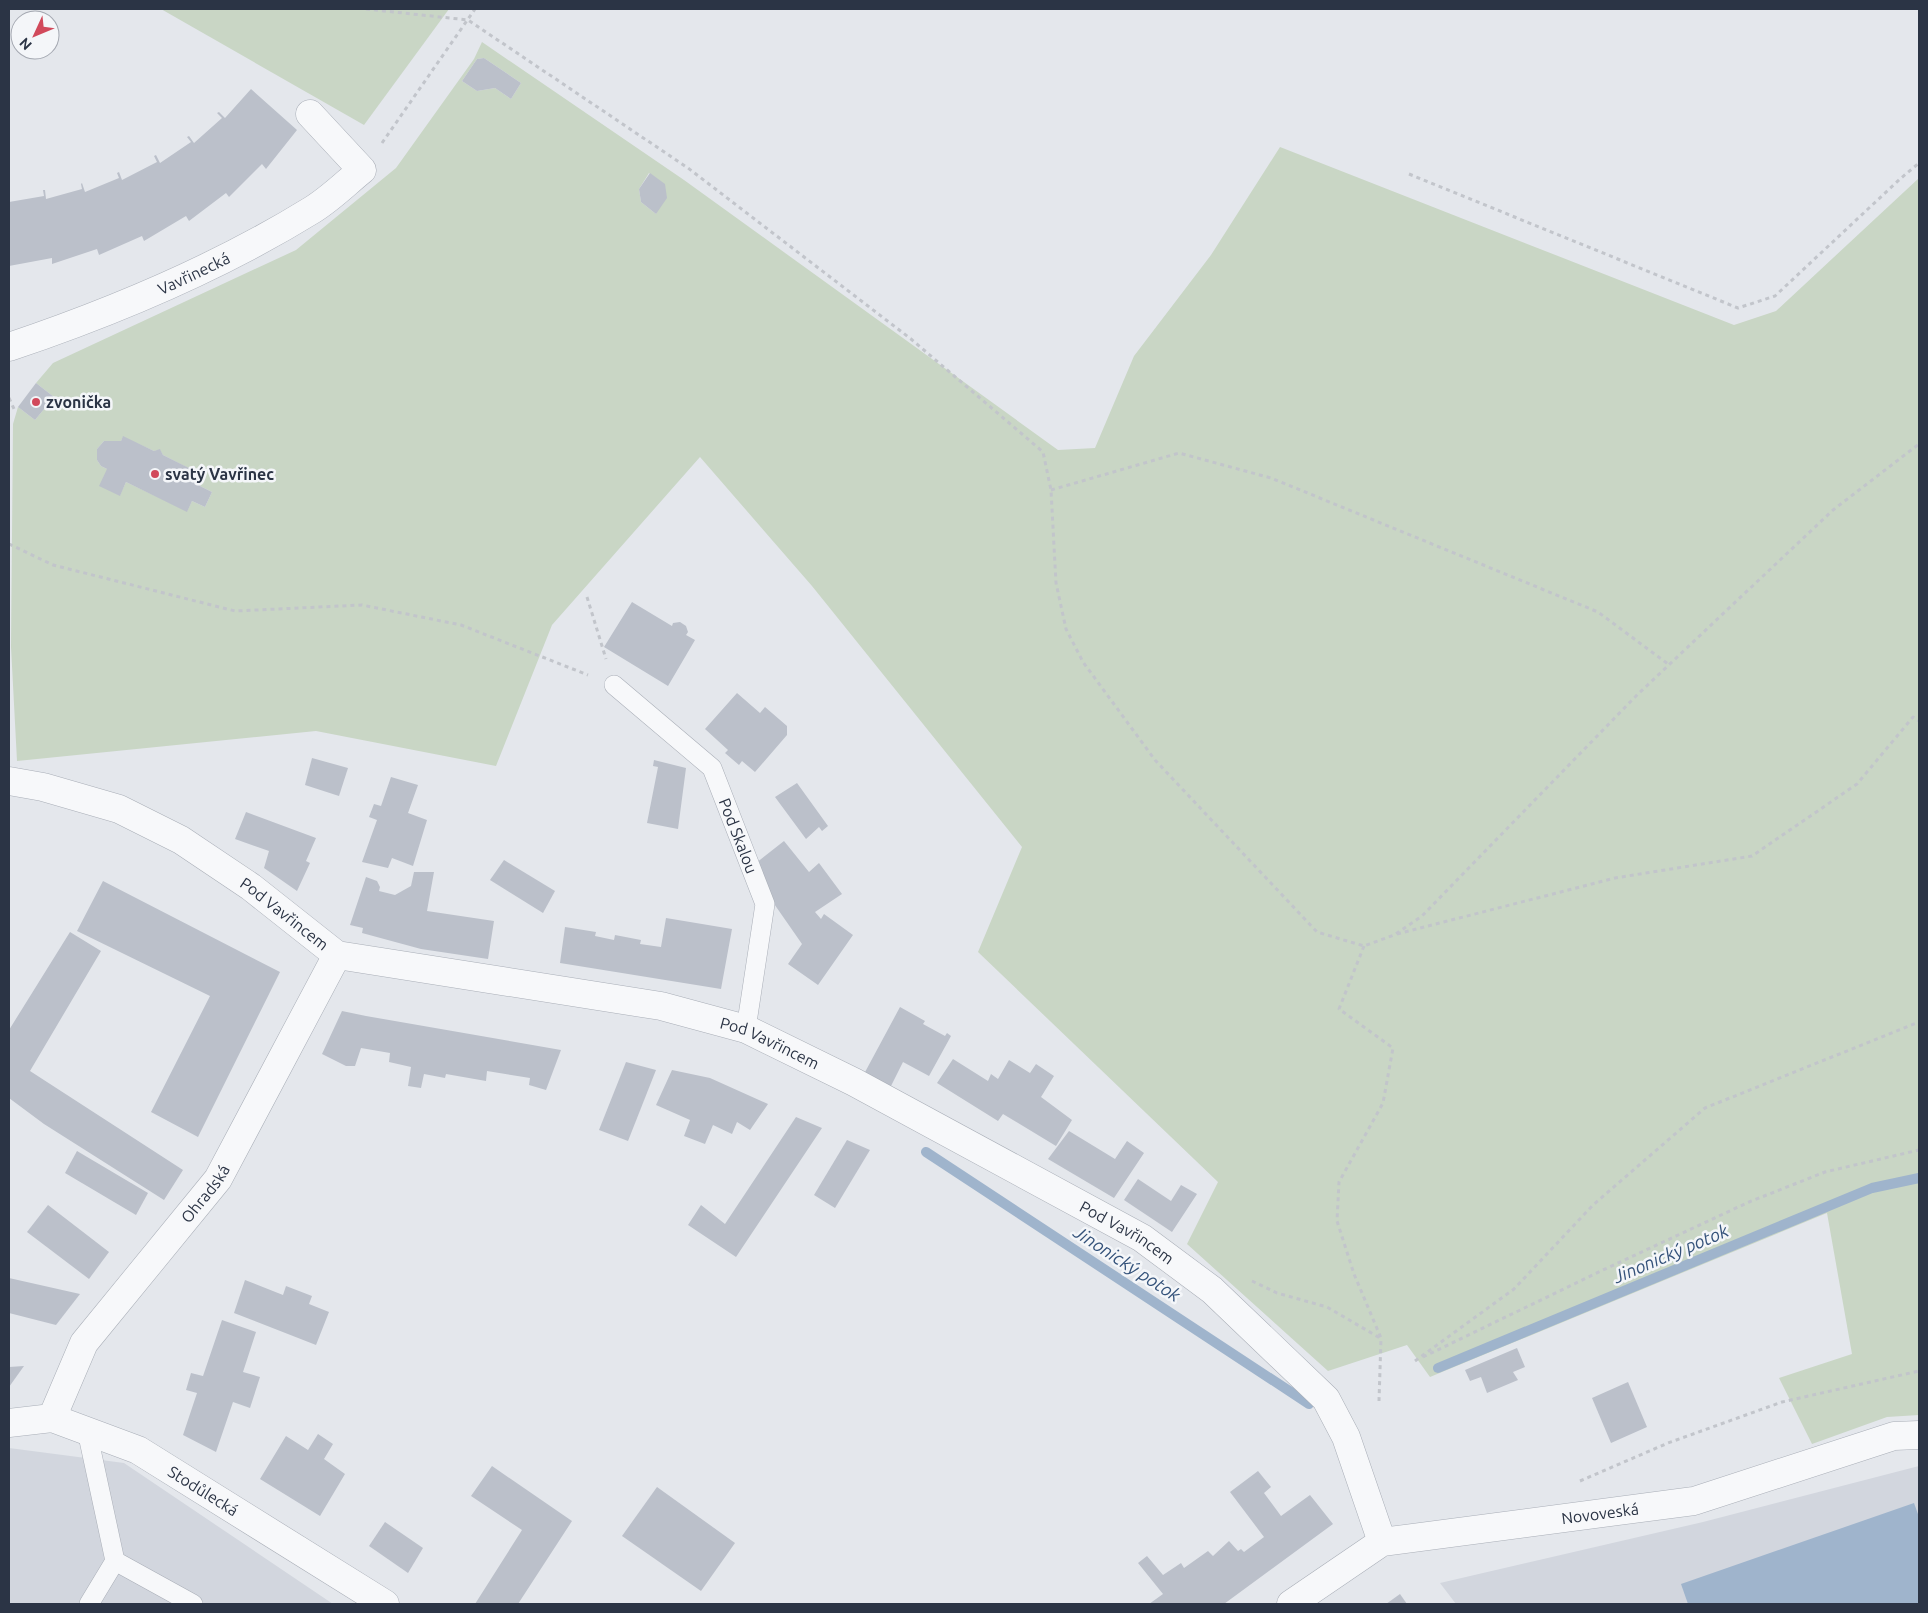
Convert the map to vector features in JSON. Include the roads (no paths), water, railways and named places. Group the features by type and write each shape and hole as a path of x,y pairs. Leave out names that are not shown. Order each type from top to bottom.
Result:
{"street":[{"name":"Vavřinecká","path":"9,347 81,323 231,256 314,209 362,170 310,114"},
{"name":"Pod Vavřincem","path":"9,781 43,787 119,809 181,840 251,887 337,955 662,1006 746,1029 854,1082 1142,1238 1212,1290 1326,1399 1346,1437 1382,1542"},
{"name":"Ohradská","path":"52,1418 84,1343 218,1179 337,955"},
{"name":"Stodůlecká","path":"9,1423 52,1418 138,1450 385,1604"},
{"name":"Novoveská","path":"1291,1604 1382,1542 1694,1501 1894,1436 1919,1435"}],"lane":[{"name":"Pod Skalou","path":"614,685 712,768 765,904 746,1029"},
{"path":"87,1431 115,1560 89,1604"},
{"path":"115,1560 193,1604"}],"water":[{"path":"1914,1503 1919,1517 1919,1604 1688,1604 1681,1584"}],"waterway":[{"name":"Jinonický potok","path":"926,1152 1309,1404"},
{"name":"Jinonický potok","path":"1438,1368 1872,1188 1919,1178"}],"place":[{"name":"zvonička","path":"36,402"},
{"name":"svatý Vavřinec","path":"155,474"}]}
